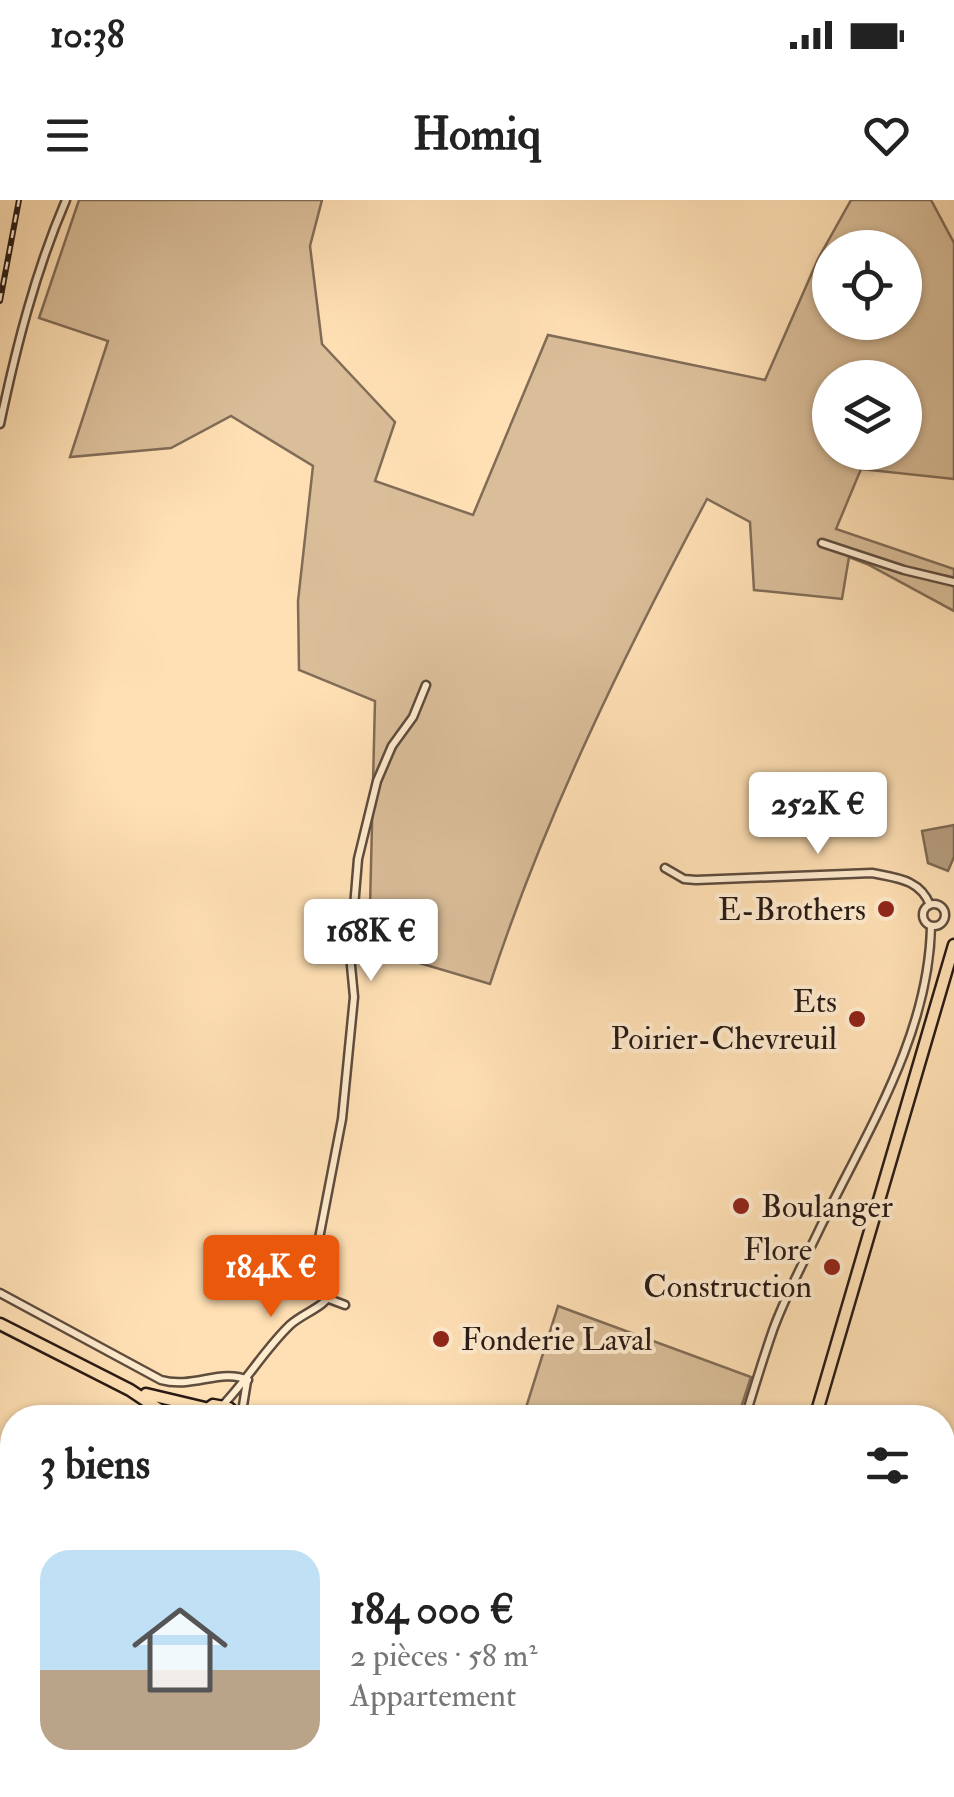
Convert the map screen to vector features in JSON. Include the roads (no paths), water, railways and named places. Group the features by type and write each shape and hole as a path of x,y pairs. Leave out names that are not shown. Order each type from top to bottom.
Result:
{"main road":[{"path":"819,1405 954,945"},
{"path":"0,1324 152,1405"},
{"path":"130,1390 192,1405"}],"street":[{"path":"0,424 14,357 46,248 66,200"},
{"path":"822,543 954,582"},
{"path":"223,1405 290,1326 329,1299 333,1290 316,1254 342,1119 354,997 350,954 358,859 378,781 392,746 413,717 426,685"},
{"path":"664,868 684,879 696,880 872,873 921,888 930,905"},
{"path":"930,905 953,901"},
{"path":"930,905 923,914 930,926 941,925 945,919 941,906"},
{"path":"749,1405 774,1326 897,1072 930,959 930,926"},
{"path":"0,1293 161,1380 185,1384 232,1374 248,1380"},
{"path":"329,1299 345,1305"},
{"path":"243,1405 248,1380"}],"railway":[{"path":"0,301 19,200"}],"place":[{"name":"E-Brothers","path":"886,909"},
{"name":"Ets Poirier-Chevreuil","path":"857,1019"},
{"name":"Boulanger","path":"741,1206"},
{"name":"Flore Construction","path":"832,1267"},
{"name":"Fonderie Laval","path":"441,1339"}]}
